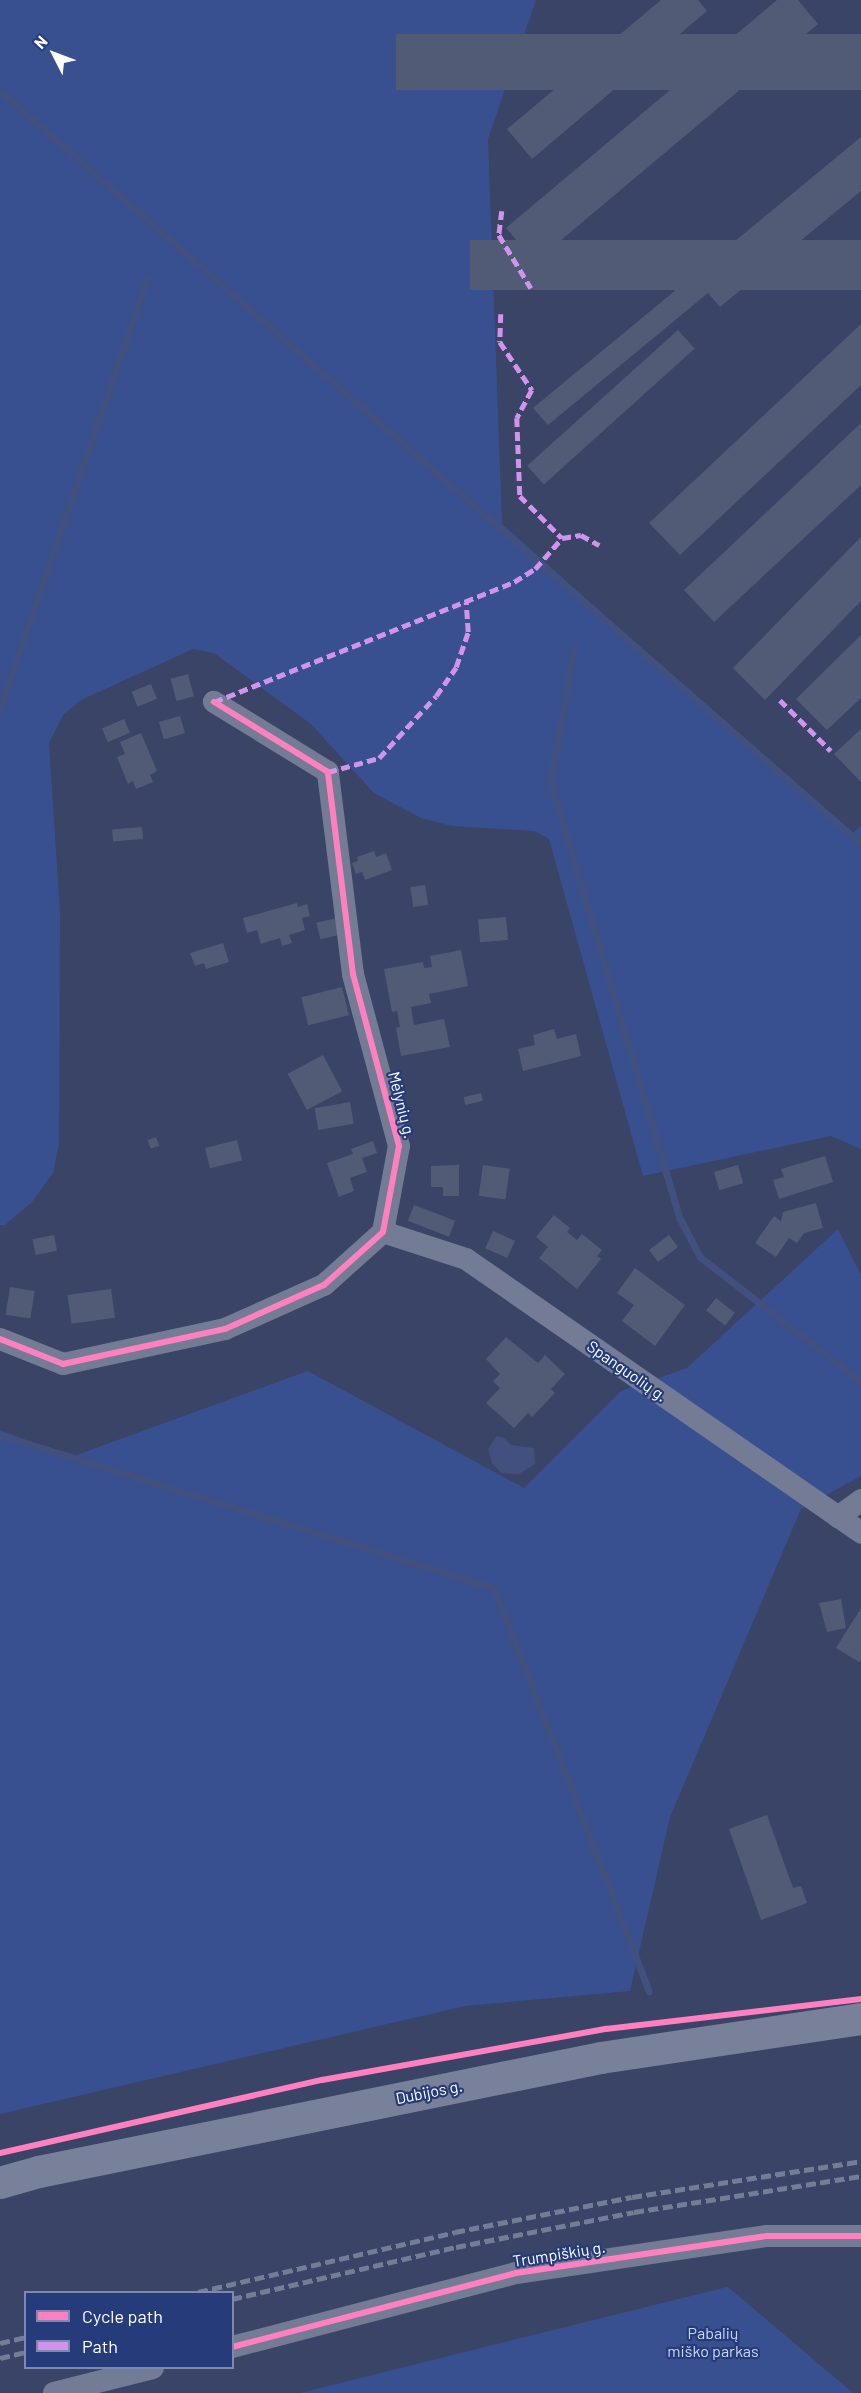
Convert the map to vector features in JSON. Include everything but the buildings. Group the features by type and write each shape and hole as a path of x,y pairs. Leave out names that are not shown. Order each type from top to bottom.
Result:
{"main road":[{"name":"Dubijos g.","path":"0,2182 39,2172 601,2058 861,2019"}],"street":[{"name":"Mėlynių g.","path":"214,702 328,772 353,974 399,1146 383,1232"},
{"path":"0,1339 63,1364 225,1329 324,1285 383,1232"},
{"name":"Spanguolių g.","path":"383,1232 466,1259 861,1533"},
{"path":"838,1517 861,1500"},
{"name":"Trumpiškių g.","path":"234,2346 516,2273 767,2236 861,2236"},
{"path":"54,2393 145,2369"}],"green space":[{"path":"0,0 536,0 488,139 502,524 851,835 861,825 861,1149 831,1136 643,1176 549,839 535,831 452,826 421,818 374,793 311,724 214,653 193,649 81,700 63,715 49,743 60,912 59,1143 53,1173 32,1202 5,1225 0,1225"},
{"path":"838,1229 861,1275 861,1476 801,1509 670,1817 630,1991 465,2006 0,2114 0,1430 71,1457 308,1371 524,1488 621,1391 687,1368"},
{"name":"Pabalių miško parkas","path":"727,2287 853,2393 300,2393"}],"shaded area":[{"path":"497,1436 504,1438 511,1445 534,1448 535,1464 519,1474 501,1473 492,1463 488,1449"}],"waterway":[{"path":"0,91 861,844"},
{"path":"0,708 147,279"},
{"path":"574,648 550,781 679,1217 700,1257 861,1382"},
{"path":"0,1435 494,1588 649,1991"}],"railway":[{"path":"202,2291 455,2232 632,2197 861,2161"},
{"path":"234,2299 456,2247 634,2212 861,2176"},
{"path":"0,2343 24,2337"},
{"path":"0,2358 24,2352"}],"marked path":[{"path":"502,211 499,235 531,288"},
{"path":"501,314 500,342 532,390 517,418 520,496 562,538"},
{"path":"214,702 514,582 535,569 562,538 581,535 599,545"},
{"path":"328,772 379,758 436,696 456,667 468,632 466,602"},
{"path":"780,700 831,751"}],"cycle path":[{"path":"0,1339 63,1364 225,1329 324,1285 383,1232 399,1146 353,974 328,772 214,702"},
{"path":"0,2153 322,2080 606,2029 861,1999"},
{"path":"234,2346 516,2273 767,2236 861,2236"}]}
